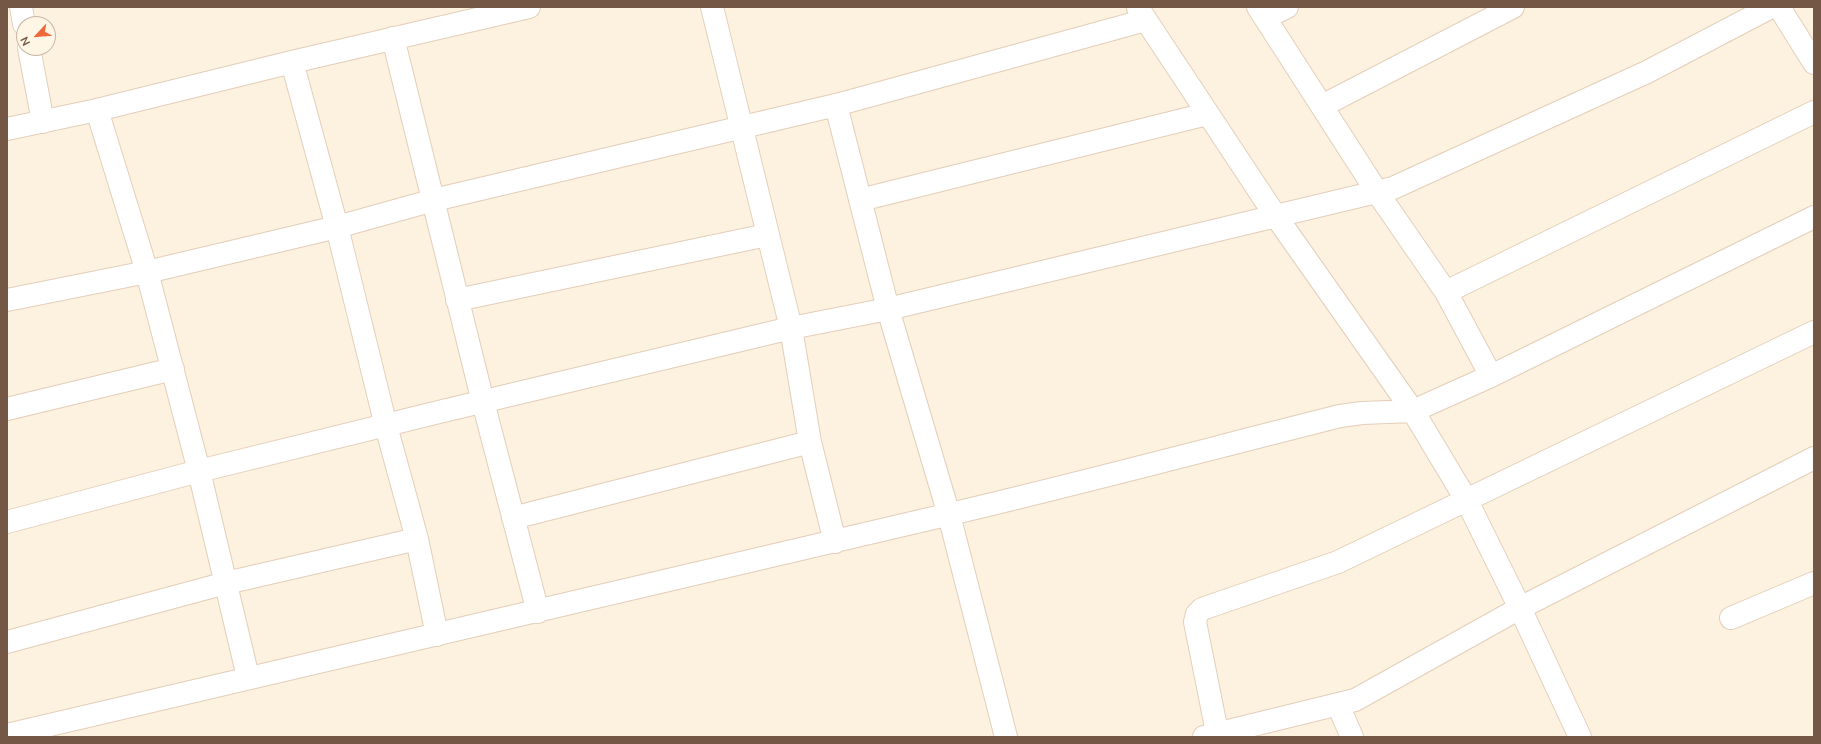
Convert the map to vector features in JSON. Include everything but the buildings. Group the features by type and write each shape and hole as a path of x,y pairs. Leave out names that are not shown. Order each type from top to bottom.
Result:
{"street":[{"path":"7,129 97,110 292,62 529,7"},
{"path":"712,7 740,127 791,328 810,442 835,542"},
{"path":"1287,7 1262,12 1377,192 1446,292 1491,376"},
{"path":"1322,106 1513,7"},
{"path":"7,522 199,471 483,402 791,328 888,309 1274,215 1377,192 1402,184 1647,72 1771,7"},
{"path":"1779,7 1814,63"},
{"path":"7,300 147,272 337,227 434,200 836,105 1141,14 1274,215 1413,411 1467,501 1520,608 1580,737"},
{"path":"393,38 434,200 457,300 538,612"},
{"path":"31,56 43,122"},
{"path":"292,62 337,227 386,426 417,539 437,635"},
{"path":"836,105 888,309 949,515 1006,737"},
{"path":"97,110 147,272 199,471 248,677"},
{"path":"1446,292 1814,112"},
{"path":"860,200 1207,114"},
{"path":"7,735 248,677 538,612 949,515 1340,416 1362,413 1413,411 1491,376 1814,217"},
{"path":"457,300 767,235"},
{"path":"1814,332 1467,501 1327,567 1202,609 1197,614 1195,622 1213,736 1355,700 1520,608 1814,458"},
{"path":"7,409 172,370"},
{"path":"513,518 810,442"},
{"path":"7,642 226,583 417,539"},
{"path":"1731,618 1814,583"},
{"path":"1338,705 1352,737"}]}
